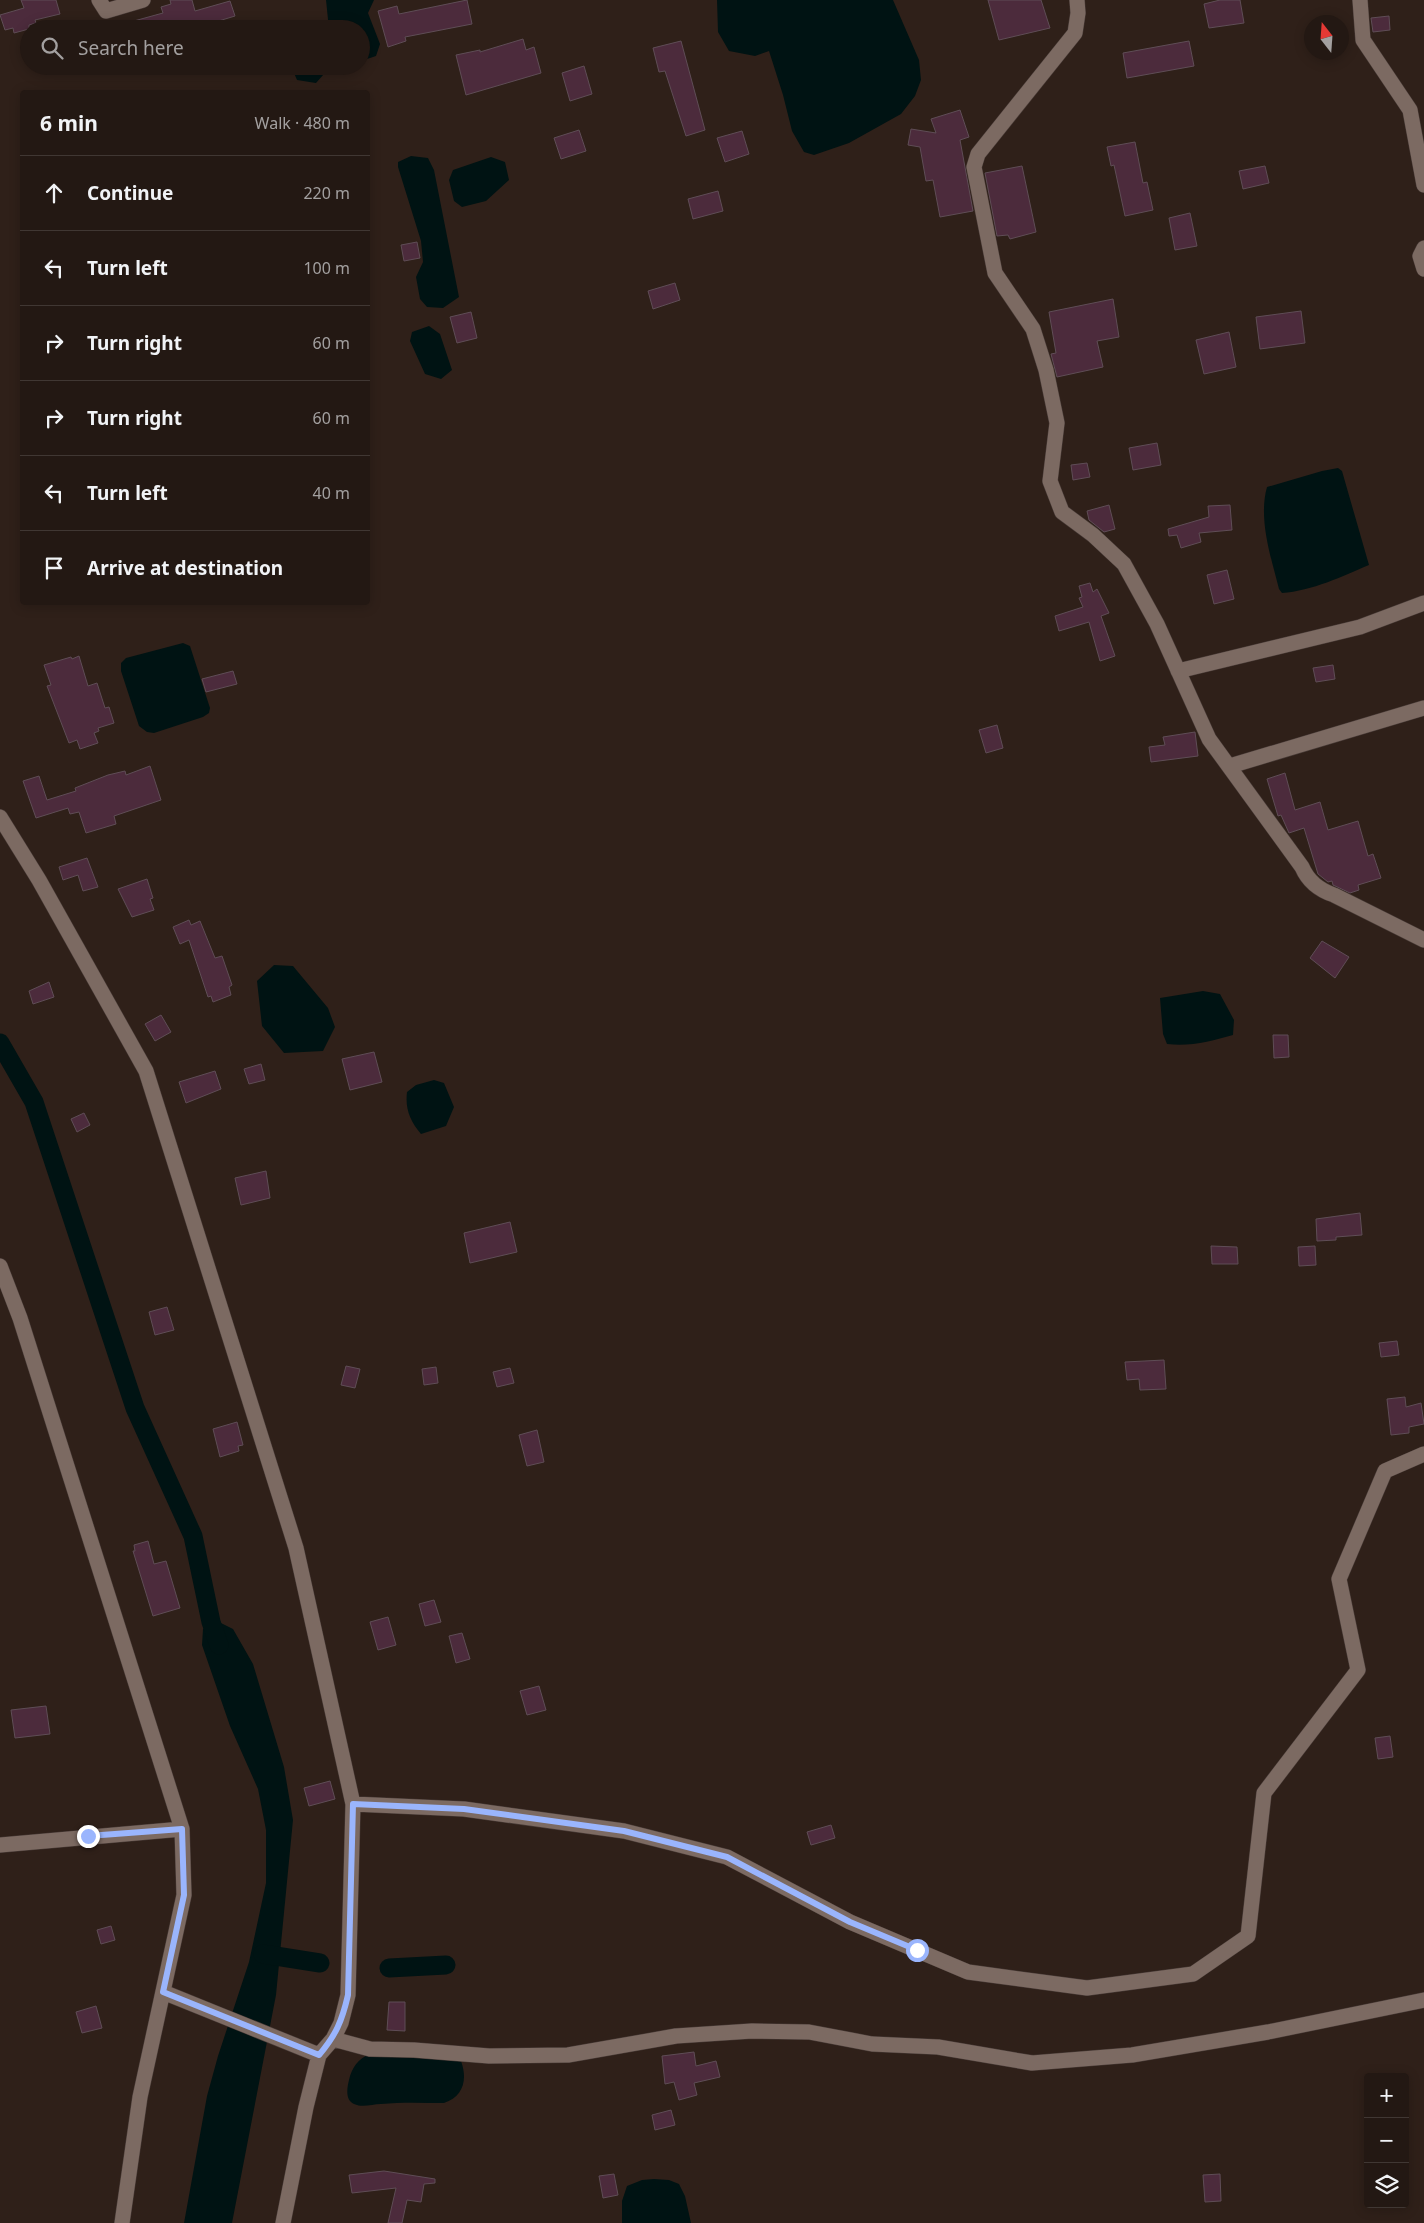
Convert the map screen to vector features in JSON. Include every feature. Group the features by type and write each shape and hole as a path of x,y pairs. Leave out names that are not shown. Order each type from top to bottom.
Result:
{"street":[{"path":"99,0 106,11 143,0"},
{"path":"1076,0 1078,13 1075,33 978,154 974,167 995,273 1033,329 1046,370 1057,423 1050,481 1062,512 1093,535 1124,564 1157,624 1209,739 1302,867 1306,877 1322,891 1424,940"},
{"path":"1360,0 1363,40 1410,110 1424,185"},
{"path":"1424,248 1420,256 1424,269"},
{"path":"1178,671 1360,627 1424,603"},
{"path":"1230,766 1424,708"},
{"path":"0,817 39,880 146,1071 296,1548 353,1804 348,1995 341,2023 333,2039 319,2055 306,2107 283,2223"},
{"path":"0,1266 26,1337 182,1829 184,1895 140,2097 122,2223"},
{"path":"353,1804 464,1809 624,1831 727,1857 850,1922 968,1972 1087,1988 1193,1974 1248,1936 1264,1793 1358,1670 1340,1579 1385,1471 1424,1454"},
{"path":"0,1845 50,1839 182,1829"},
{"path":"163,1992 319,2055"},
{"path":"333,2039 370,2049 414,2050 490,2056 568,2055 676,2036 752,2031 809,2032 872,2044 938,2047 1032,2063 1132,2055 1268,2032 1424,2000"}],"shaded area":[{"path":"326,0 374,0 368,13 380,44 376,56 370,58 370,20 328,20"},
{"path":"717,0 893,0 919,60 921,80 915,96 901,114 849,143 814,155 804,152 792,131 769,51 755,56 729,51 718,32"},
{"path":"295,75 323,75 316,83 297,80"},
{"path":"411,156 428,158 434,170 459,297 443,308 427,307 420,299 416,277 423,262 421,241 398,167 398,162"},
{"path":"491,157 505,162 509,180 486,201 462,207 454,201 449,180 453,170"},
{"path":"429,326 440,334 452,370 441,379 425,374 410,341 412,332"},
{"path":"1338,468 1342,471 1369,565 1316,586 1282,593 1279,589 1272,564 1265,525 1264,512 1267,487"},
{"path":"183,643 190,646 210,708 209,713 203,717 154,733 147,732 139,726 121,671 121,663 126,658"},
{"path":"274,965 293,966 328,1008 335,1027 323,1051 284,1053 262,1026 257,981"},
{"path":"1203,991 1220,994 1234,1020 1233,1035 1192,1044 1167,1044 1163,1034 1160,998"},
{"path":"434,1080 444,1083 454,1107 446,1126 421,1134 409,1114 407,1092 416,1085"},
{"path":"211,1622 219,1622 233,1629 253,1664 284,1767 293,1820 276,1995 232,2223 184,2223 207,2096 249,1962 266,1883 266,1830 258,1789 230,1726 202,1645 203,1629"},
{"path":"370,2054 453,2058 461,2061 464,2081 456,2097 444,2103 357,2105 349,2100 347,2094 350,2075 359,2061"},
{"path":"642,2180 669,2180 679,2184 685,2196 691,2223 622,2223 622,2201 627,2186"}],"building":[{"path":"21,0 56,0 60,14 35,20 20,20 20,31 14,33 13,28 5,30 0,15 24,8"},
{"path":"170,0 192,0 195,11 230,1 235,16 222,20 138,20 163,13 161,7 171,4"},
{"path":"467,0 472,24 405,37 406,41 388,47 378,11 397,6 399,14"},
{"path":"988,0 1041,0 1050,28 999,40"},
{"path":"1220,0 1240,0 1244,23 1209,28 1204,4"},
{"path":"1389,16 1390,30 1373,32 1371,18"},
{"path":"523,39 526,50 534,47 541,73 466,95 456,55 480,50 480,52"},
{"path":"681,41 705,130 686,136 665,71 659,72 653,48"},
{"path":"1189,41 1194,66 1127,78 1123,53"},
{"path":"584,66 592,94 570,101 562,73"},
{"path":"960,110 969,137 960,140 973,211 940,217 933,180 926,181 920,147 908,145 911,129 936,133 931,119"},
{"path":"579,130 586,151 561,159 554,138"},
{"path":"742,131 749,154 725,162 717,138"},
{"path":"1135,142 1143,183 1147,182 1153,210 1125,216 1114,165 1111,166 1107,147"},
{"path":"1022,166 1036,232 1010,239 1008,235 997,236 985,173"},
{"path":"1265,166 1269,183 1243,189 1239,171"},
{"path":"718,191 723,211 693,219 688,199"},
{"path":"1190,213 1197,246 1175,250 1169,218"},
{"path":"417,242 420,258 404,261 401,245"},
{"path":"675,283 680,300 653,309 648,291"},
{"path":"1113,299 1119,337 1097,341 1103,367 1057,377 1051,354 1056,353 1049,312"},
{"path":"1301,311 1305,343 1260,349 1256,317"},
{"path":"471,312 477,338 457,343 450,317"},
{"path":"1229,332 1236,367 1204,374 1196,340"},
{"path":"1157,443 1161,465 1133,470 1129,448"},
{"path":"1087,463 1090,477 1073,480 1071,465"},
{"path":"1109,505 1115,529 1104,532 1089,520 1087,511"},
{"path":"1230,505 1232,530 1199,533 1201,542 1181,548 1177,535 1169,536 1168,529 1209,517 1208,506"},
{"path":"1227,570 1234,599 1214,604 1207,575"},
{"path":"1090,583 1093,592 1097,589 1109,613 1101,616 1115,656 1100,661 1089,622 1059,631 1055,616 1083,607 1079,598 1082,597 1079,586"},
{"path":"79,656 88,686 97,683 105,708 109,707 114,723 98,728 99,731 94,733 98,743 80,749 77,740 69,743 47,686 51,685 44,665"},
{"path":"1333,665 1335,679 1316,682 1313,668"},
{"path":"233,671 237,684 206,692 202,679"},
{"path":"997,725 1003,748 986,753 979,730"},
{"path":"1195,732 1198,756 1151,762 1149,747 1165,745 1163,737"},
{"path":"150,766 161,800 114,816 116,824 86,833 79,812 70,814 68,808 36,818 23,781 39,776 47,800 76,791 75,788 108,775 125,771 126,775"},
{"path":"1285,773 1295,810 1320,802 1328,830 1358,821 1368,856 1373,854 1381,878 1358,885 1359,890 1350,893 1333,885 1332,881 1328,882 1318,874 1304,828 1289,833 1281,815 1278,816 1267,779"},
{"path":"87,858 98,887 83,891 78,875 63,880 59,867"},
{"path":"147,879 153,898 150,899 154,910 132,917 118,889"},
{"path":"189,920 191,925 200,921 215,958 222,956 232,985 229,987 231,995 213,1002 211,996 208,997 189,940 180,944 173,927"},
{"path":"1322,941 1349,957 1335,978 1310,958"},
{"path":"49,982 54,997 33,1004 29,991"},
{"path":"161,1015 171,1032 155,1041 145,1024"},
{"path":"1273,1035 1288,1035 1289,1057 1274,1058"},
{"path":"374,1052 382,1082 350,1090 342,1059"},
{"path":"261,1064 265,1080 249,1084 244,1069"},
{"path":"215,1071 221,1089 186,1103 179,1082"},
{"path":"84,1113 90,1125 77,1132 71,1119"},
{"path":"266,1171 270,1198 241,1205 235,1178"},
{"path":"1360,1213 1362,1235 1336,1237 1336,1240 1317,1241 1316,1219"},
{"path":"510,1222 517,1252 470,1263 464,1233"},
{"path":"1211,1246 1237,1247 1238,1264 1212,1264"},
{"path":"1315,1246 1316,1265 1299,1266 1298,1247"},
{"path":"167,1307 174,1330 155,1335 149,1312"},
{"path":"1397,1341 1399,1355 1381,1357 1379,1343"},
{"path":"1164,1360 1166,1389 1140,1390 1139,1379 1127,1380 1125,1362"},
{"path":"346,1366 360,1369 355,1388 341,1385"},
{"path":"436,1367 438,1383 424,1385 422,1369"},
{"path":"510,1368 514,1383 497,1387 493,1372"},
{"path":"1405,1397 1406,1407 1421,1403 1424,1424 1409,1427 1409,1433 1391,1435 1387,1399"},
{"path":"237,1422 243,1445 238,1446 239,1451 220,1457 213,1429"},
{"path":"537,1430 544,1462 527,1466 519,1435"},
{"path":"148,1541 154,1564 166,1561 180,1608 153,1616 133,1551 135,1551 134,1545"},
{"path":"434,1600 441,1622 425,1626 419,1604"},
{"path":"388,1617 396,1645 378,1650 370,1622"},
{"path":"462,1633 470,1659 456,1663 449,1636"},
{"path":"539,1686 546,1710 527,1715 520,1691"},
{"path":"46,1706 50,1734 15,1738 11,1710"},
{"path":"1390,1736 1393,1757 1378,1759 1375,1738"},
{"path":"330,1781 335,1799 309,1806 304,1788"},
{"path":"831,1825 835,1838 811,1845 807,1832"},
{"path":"111,1926 115,1940 101,1944 97,1930"},
{"path":"389,2002 405,2002 405,2031 387,2030"},
{"path":"96,2006 102,2028 82,2033 76,2012"},
{"path":"694,2052 696,2066 716,2061 720,2077 694,2083 697,2095 679,2100 674,2082 665,2084 662,2056"},
{"path":"671,2110 675,2125 655,2130 652,2115"},
{"path":"384,2171 435,2179 435,2183 424,2184 421,2202 407,2200 402,2223 388,2223 396,2188 352,2193 349,2175"},
{"path":"614,2174 618,2195 603,2198 599,2176"},
{"path":"1220,2174 1221,2201 1205,2202 1203,2175"}],"waterway":[{"path":"0,1043 34,1102 135,1408 193,1536 211,1622 219,1645"},
{"path":"263,1954 320,1963"},
{"path":"389,1968 446,1965"}],"route":[{"path":"88,1836 182,1829 184,1895 163,1992 319,2055 333,2039 341,2023 348,1995 353,1804 464,1809 624,1831 727,1857 850,1922 917,1950"}]}
